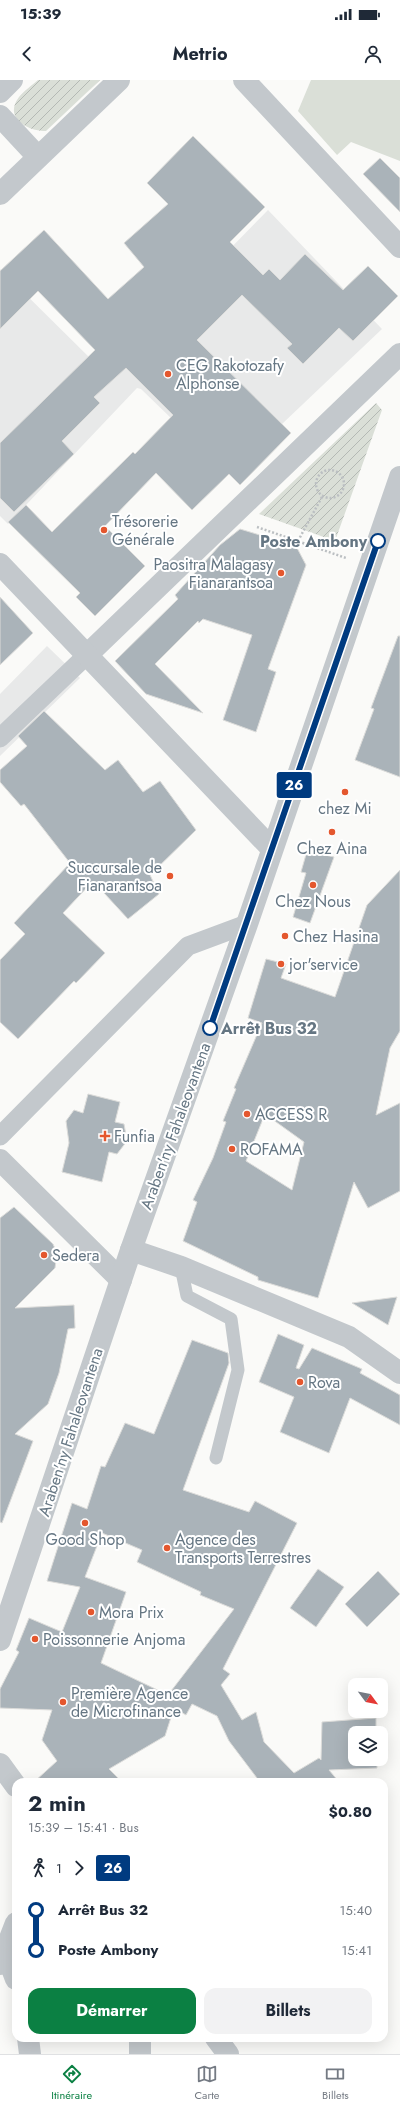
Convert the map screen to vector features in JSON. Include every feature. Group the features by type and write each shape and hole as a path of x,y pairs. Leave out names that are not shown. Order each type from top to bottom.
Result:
{"street":[{"path":"0,92 12,80"},
{"path":"0,194 119,80"},
{"path":"244,80 400,248"},
{"path":"0,116 38,157"},
{"path":"0,738 400,354"},
{"name":"Araben'ny Fahaleovantena","path":"0,1640 131,1250 247,924 400,477"},
{"path":"0,564 272,849"},
{"path":"0,1136 188,946 247,924"},
{"path":"0,1160 121,1280"},
{"path":"131,1250 181,1267 349,1337 400,1373"},
{"path":"0,1764 12,1780"},
{"path":"12,1934 3,1958 12,1973"},
{"path":"28,2042 30,2054"},
{"path":"140,2042 140,2054"},
{"path":"219,2042 228,2054"}],"lane":[{"path":"181,1267 187,1296 231,1319 238,1370 216,1458"}],"path":[{"path":"331,469 341,474 345,485 340,495 329,499 323,495 318,492 314,481 321,472 331,469"},
{"path":"298,541 323,495"},
{"path":"272,532 369,566"}],"shaded area":[{"path":"38,80 100,80 46,131 32,129 25,126 16,117 14,111 15,104 19,97"},
{"path":"311,80 400,80 400,161 351,142 337,155 298,111"},
{"name":"CEG Rakotozafy Alphonse","path":"268,210 382,329 282,424 291,433 240,485 141,389 137,388 8,524 0,516 0,269 93,361 218,261"},
{"path":"376,403 382,410 335,541 259,514"},
{"path":"47,646 80,678 0,756 0,694"}],"building":[{"path":"193,136 265,207 230,242 263,275 269,269 280,280 305,254 343,290 368,266 398,296 353,341 339,328 303,364 287,348 292,344 242,295 197,340 291,433 240,485 229,474 192,510 156,473 105,526 145,566 95,616 76,597 80,593 8,522 26,505 52,532 133,452 135,454 173,415 126,368 94,397 100,403 62,441 74,454 14,512 0,498 0,443 95,350 38,291 0,329 0,271 44,230 108,299 144,267 124,243 168,204 147,183"},
{"path":"380,158 400,178 400,212 363,174"},
{"path":"240,529 296,546 306,565 268,669 276,672 256,732 223,720 252,635 203,619 199,623 198,621 155,664 203,713 146,694 115,661 178,599 175,595 220,545"},
{"path":"0,597 33,633 0,665"},
{"path":"398,636 400,636 400,777 355,760 374,709 371,708"},
{"path":"44,711 105,770 118,760 143,792 160,781 196,830 150,875 159,894 128,919 93,881 63,913 105,953 76,983 74,981 18,1039 0,1022 0,960 25,934 14,923 70,863 24,804 21,806 0,782 0,770 27,746 18,736"},
{"name":"Chez Nous","path":"307,851 334,857 310,923 293,917 306,873 301,872"},
{"path":"400,870 400,1031 390,1048 376,1115 400,1103 400,1191 368,1208 354,1182 318,1298 258,1280 258,1277 183,1241 197,1202 193,1200 213,1158 226,1122 223,1121 236,1089 234,1088 262,1023 248,1018 266,959 286,964 281,978 335,997 367,905","holes":["265,1114 304,1142 292,1190 246,1161"]},
{"path":"88,1094 120,1102 115,1122 124,1124 127,1141 117,1154 109,1152 102,1182 62,1172 69,1143 66,1121 74,1110 83,1113"},
{"path":"14,1207 53,1244 57,1253 55,1268 15,1308 74,1305 75,1328 68,1329 59,1373 48,1404 15,1434 33,1441 2,1523 0,1522 0,1218"},
{"path":"397,1297 388,1325 352,1303"},
{"path":"278,1334 304,1345 296,1368 299,1369 312,1348 362,1369 360,1373 400,1395 400,1425 350,1398 329,1453 280,1432 294,1397 259,1382"},
{"path":"192,1340 228,1353 229,1363 183,1490 249,1512 255,1501 297,1523 223,1669 230,1674 221,1685 242,1720 256,1712 264,1742 294,1773 319,1758 321,1760 322,1722 376,1718 376,1726 348,1726 348,1766 377,1766 377,1768 329,1770 336,1778 257,1778 229,1741 217,1716 192,1704 186,1715 174,1708 165,1736 109,1769 118,1778 38,1778 57,1761 42,1740 52,1710 0,1708 0,1689 19,1652 16,1650 29,1618 62,1632 80,1587 47,1581 72,1503 87,1509 101,1466 105,1467 125,1423 154,1434","holes":["102,1533 142,1550 137,1562 201,1592 200,1595 234,1609 168,1695 101,1663 126,1592 85,1577"]},
{"path":"318,1569 344,1587 316,1627 290,1608"},
{"path":"378,1571 400,1594 367,1627 345,1604"}],"bus line":[{"name":"26","path":"210,1028 378,541"}],"place":[{"name":"CEG Rakotozafy Alphonse","path":"168,374"},
{"name":"Trésorerie Générale","path":"104,530"},
{"name":"Poste Ambony","path":"378,541"},
{"name":"Paositra Malagasy Fianarantsoa","path":"281,573"},
{"name":"chez Mi","path":"345,792"},
{"name":"Chez Aina","path":"332,832"},
{"name":"Succursale de Fianarantsoa","path":"170,876"},
{"name":"Chez Nous","path":"313,885"},
{"name":"Chez Hasina","path":"285,936"},
{"name":"jor'service","path":"281,964"},
{"name":"Arrêt Bus 32","path":"210,1028"},
{"name":"ACCESS R","path":"247,1114"},
{"name":"Funfia","path":"105,1136"},
{"name":"ROFAMA","path":"232,1149"},
{"name":"Sedera","path":"44,1255"},
{"name":"Rova","path":"300,1382"},
{"name":"Good Shop","path":"85,1523"},
{"name":"Agence des Transports Terrestres","path":"167,1548"},
{"name":"Mora Prix","path":"91,1612"},
{"name":"Poissonnerie Anjoma","path":"35,1639"},
{"name":"Première Agence de Microfinance","path":"63,1702"}]}
